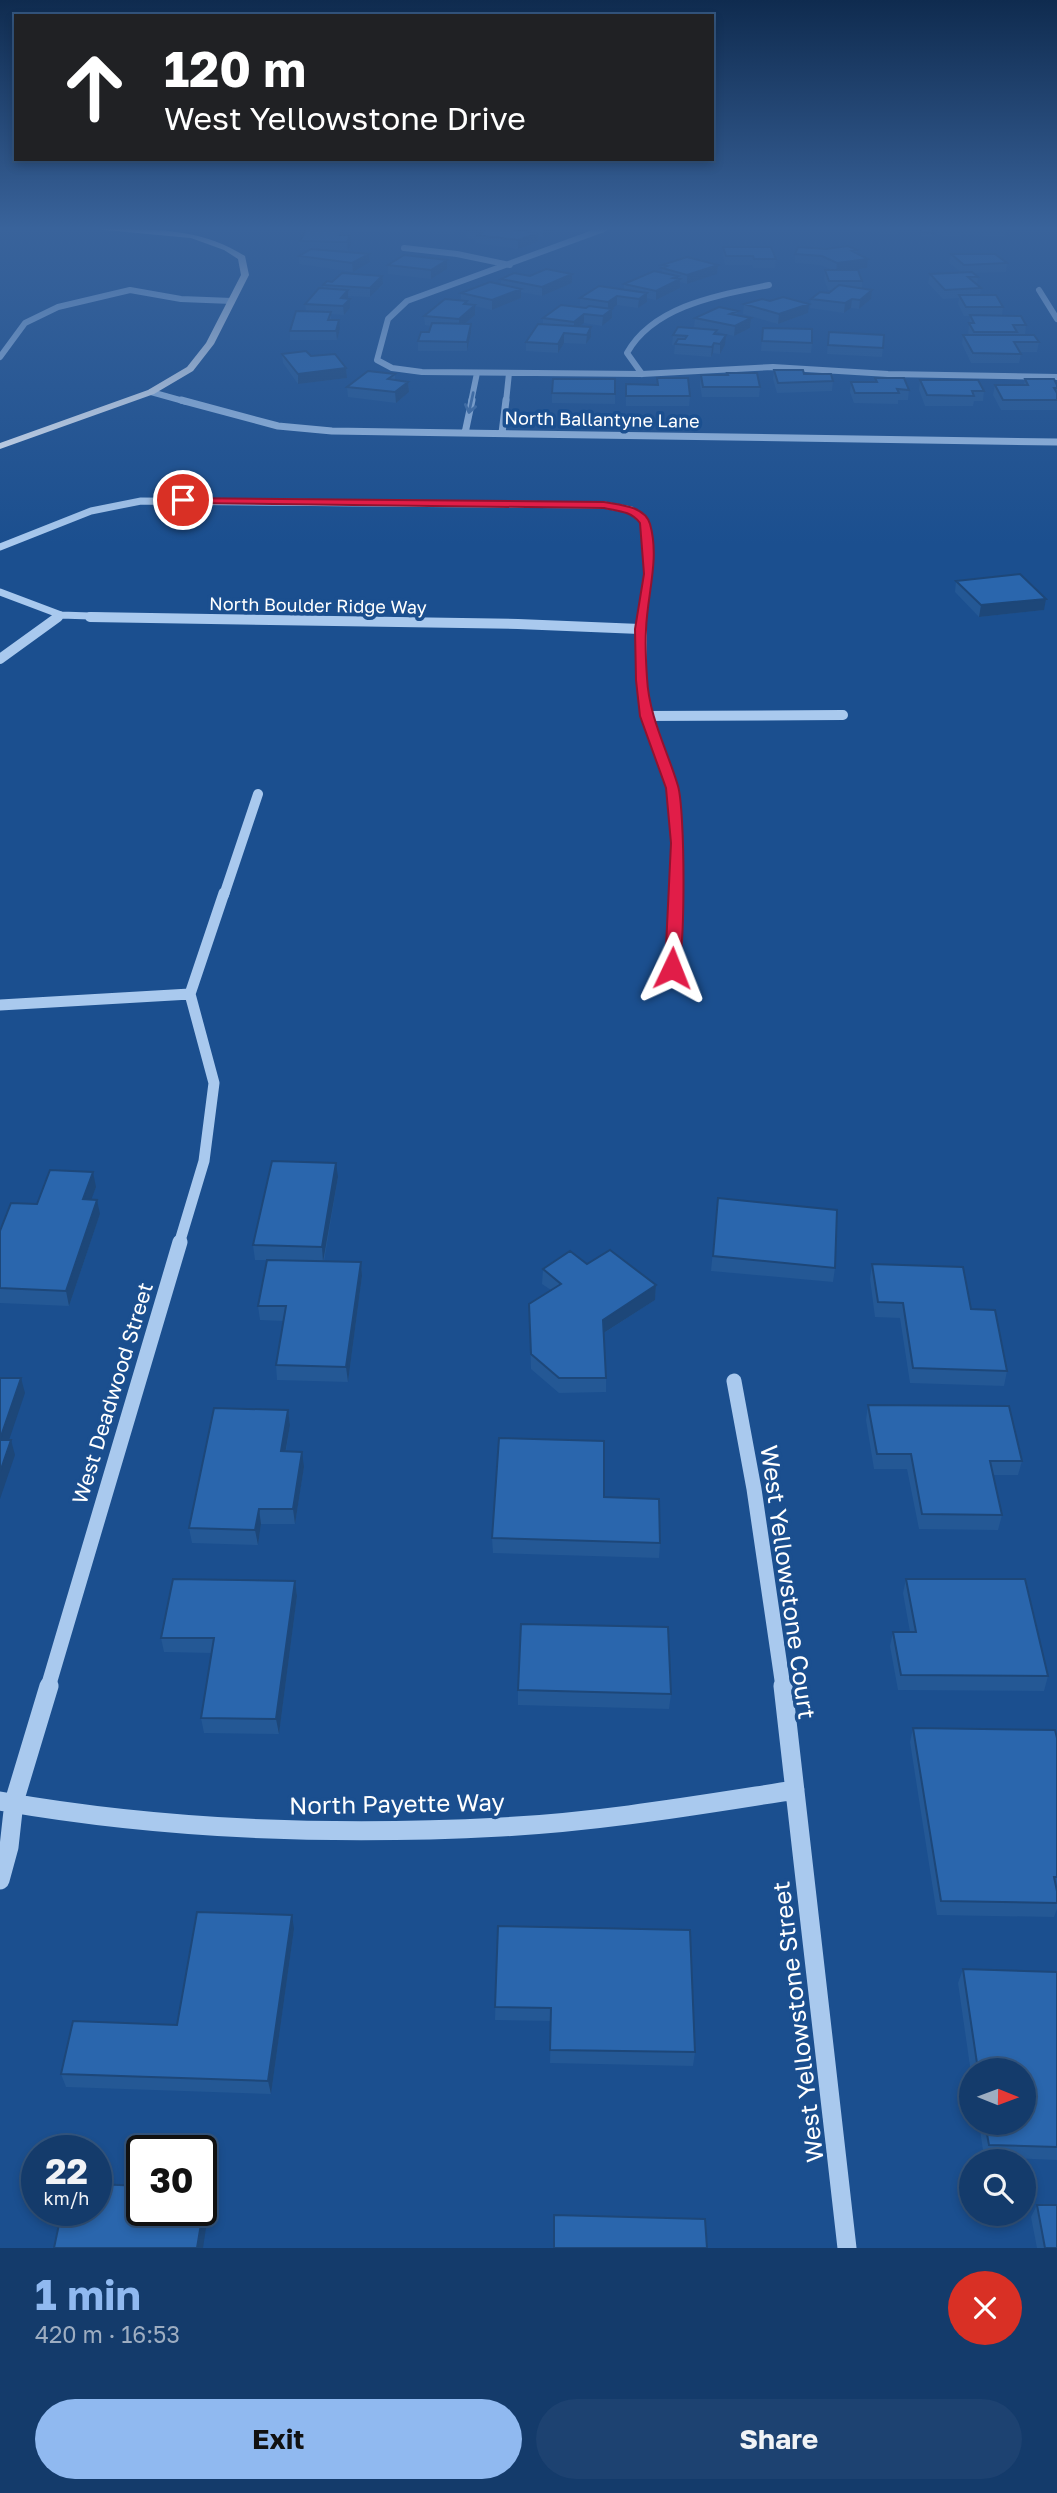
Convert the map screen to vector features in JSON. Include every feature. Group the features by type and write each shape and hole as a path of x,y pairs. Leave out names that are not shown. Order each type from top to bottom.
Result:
{"main road":[{"path":"0,446 151,392 190,369 203,355 214,334"}],"street":[{"path":"0,357 16,334"},
{"path":"384,334 377,360 403,371 642,374 773,367 917,375 1057,377"},
{"path":"640,334 632,341 627,353 642,374"},
{"path":"465,433 477,373"},
{"path":"502,433 509,373"},
{"name":"North Ballantyne Lane","path":"151,392 246,418 303,429 1057,442"},
{"path":"0,547 91,511 124,503 157,500 604,505 631,510 645,523 649,574 640,629 641,680 646,716 672,788 677,843 672,968"},
{"name":"North Boulder Ridge Way","path":"0,592 61,615 640,629"},
{"path":"0,659 61,615"},
{"path":"646,716 844,715"},
{"path":"0,1005 190,993 258,794"},
{"name":"West Deadwood Street","path":"0,1880 9,1847 7,1801 204,1161 214,1083 190,993"},
{"name":"West Yellowstone Court","path":"734,1381 755,1488 776,1628 795,1790"},
{"name":"North Payette Way","path":"7,1801 68,1813 193,1826 348,1832 517,1826 656,1812 795,1790"},
{"name":"West Yellowstone Street","path":"795,1790 847,2248"}],"building":[{"path":"420,334 469,334 467,342 418,341"},
{"path":"531,334 564,334 558,344 526,342"},
{"path":"763,334 812,334 812,343 762,341"},
{"path":"829,334 884,335 883,348 828,345"},
{"path":"673,335 726,335 720,344 714,343 712,347 675,344 678,339 685,339 687,336"},
{"path":"963,335 1034,335 1039,342 1014,342 1021,354 973,353"},
{"path":"306,351 311,356 335,354 346,368 298,374 282,354"},
{"path":"774,370 831,374 833,381 778,383"},
{"path":"368,371 395,374 388,379 408,382 395,392 347,387"},
{"path":"727,373 757,373 760,387 703,387 701,375 728,375"},
{"path":"657,378 688,378 690,396 626,396 626,384 658,385"},
{"path":"875,378 904,378 909,390 897,389 899,393 855,393 851,382 877,382"},
{"path":"553,379 615,379 615,394 552,393"},
{"path":"1025,379 1054,379 1057,385 1057,388 1054,388 1057,400 1003,400 995,385 1028,385"},
{"path":"920,380 978,380 984,391 972,391 974,396 927,395"},
{"path":"1020,574 1046,599 981,605 956,581"},
{"path":"272,1161 336,1163 322,1247 253,1245"},
{"path":"50,1170 93,1172 83,1199 97,1200 66,1291 0,1288 0,1231 11,1203 37,1204"},
{"path":"718,1198 837,1210 835,1268 713,1256"},
{"path":"610,1250 656,1285 603,1320 606,1378 559,1378 531,1354 529,1304 561,1284 543,1269 570,1251 587,1264"},
{"path":"267,1260 361,1262 346,1367 276,1365 286,1306 258,1306"},
{"path":"872,1264 963,1267 971,1309 995,1310 1007,1371 913,1368 903,1303 878,1302"},
{"path":"0,1378 21,1378 0,1439"},
{"path":"868,1405 1009,1406 1022,1461 990,1461 1002,1515 922,1514 911,1454 877,1454"},
{"path":"214,1408 288,1410 281,1451 302,1452 293,1509 259,1509 255,1530 189,1528"},
{"path":"499,1438 604,1441 604,1497 659,1499 660,1543 492,1538"},
{"path":"0,1440 11,1440 0,1472"},
{"path":"173,1579 295,1581 276,1719 201,1718 214,1638 161,1638"},
{"path":"906,1579 1025,1579 1048,1676 901,1675 893,1632 916,1632"},
{"path":"521,1624 668,1627 671,1694 518,1690"},
{"path":"913,1728 1055,1730 1057,1877 1054,1877 1057,1903 941,1901"},
{"path":"197,1912 292,1915 268,2081 61,2074 73,2021 177,2025"},
{"path":"498,1926 690,1930 695,2052 550,2050 551,2008 495,2007"},
{"path":"963,1969 1057,1972 1057,2147 989,2145 987,2135 1036,2135 1036,2058 976,2058"},
{"path":"112,2185 126,2185 126,2226 201,2226 197,2248 54,2248 59,2226 112,2226"},
{"path":"1037,2205 1057,2205 1057,2248 1045,2248"},
{"path":"554,2215 705,2219 707,2248 554,2248"}],"route":[{"path":"183,500 604,505 631,510 640,516 645,523 649,574 640,629 641,680 646,716 672,788 677,843 672,968"}]}
